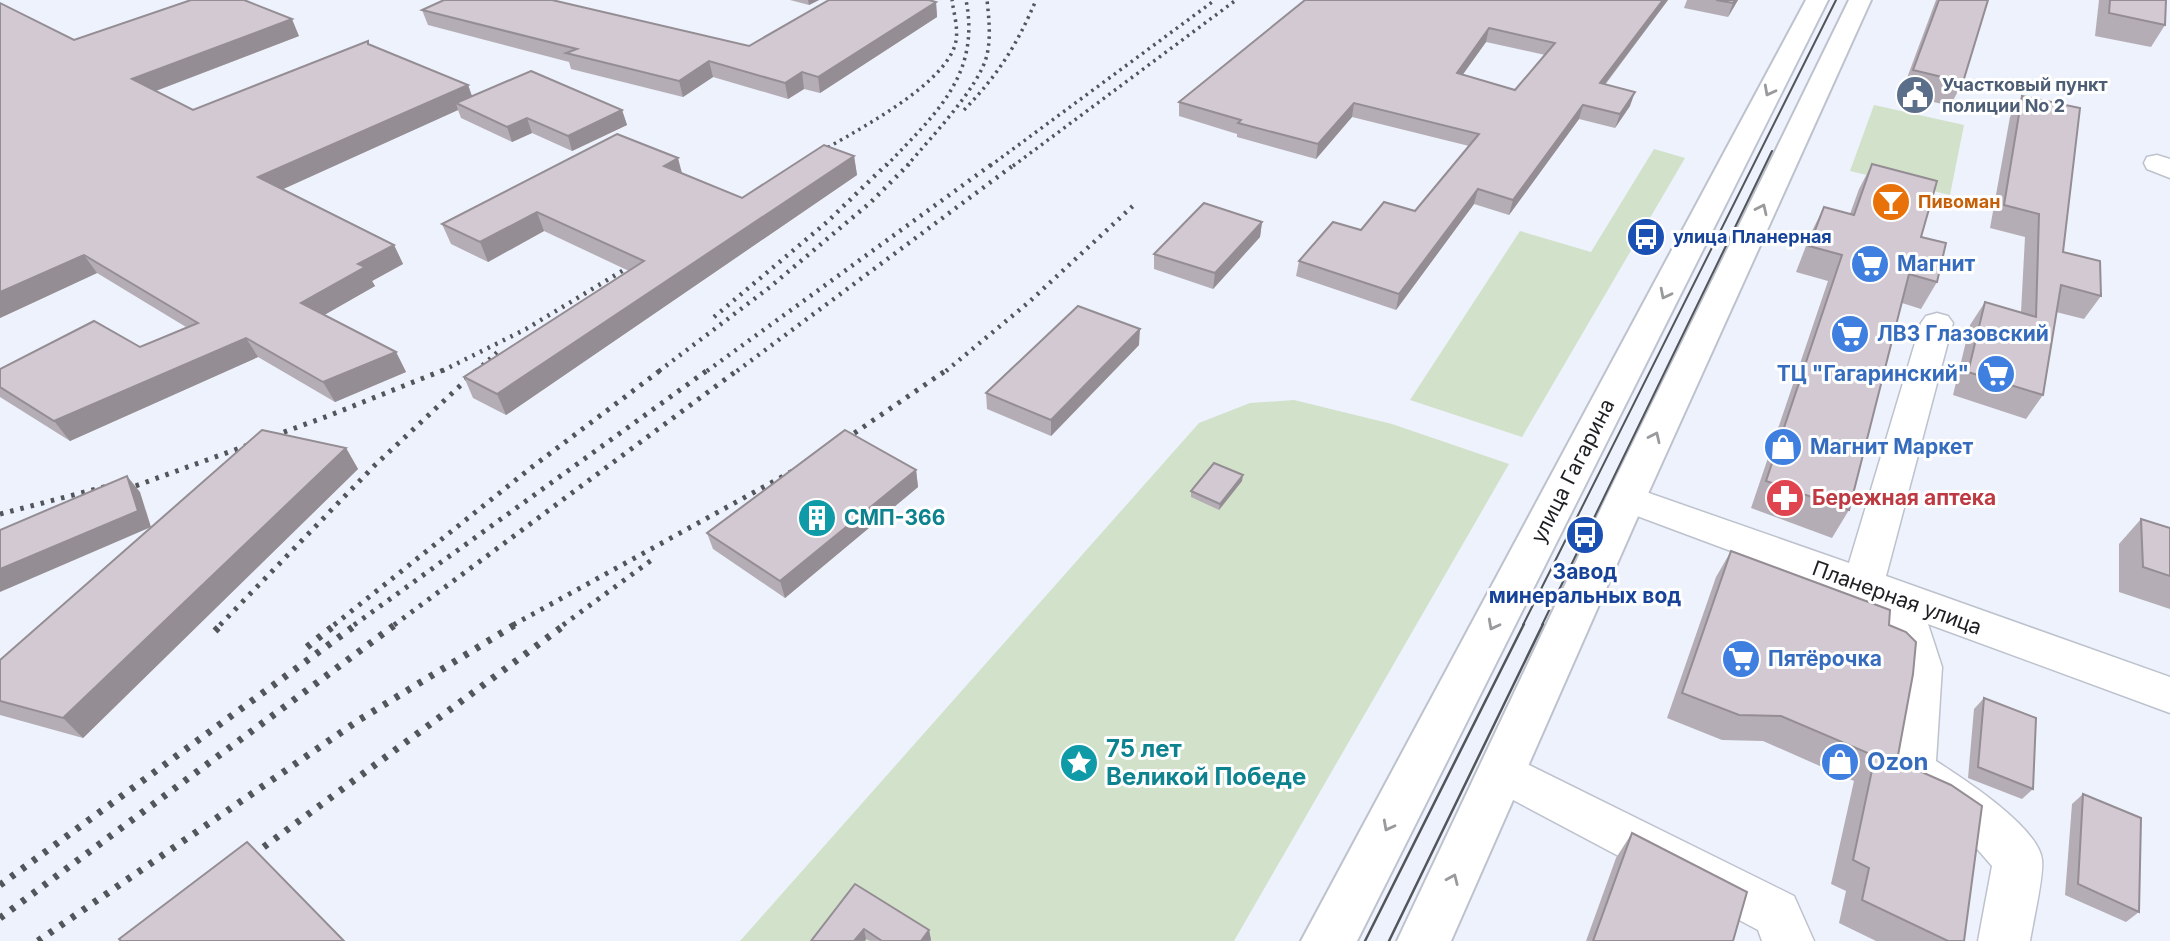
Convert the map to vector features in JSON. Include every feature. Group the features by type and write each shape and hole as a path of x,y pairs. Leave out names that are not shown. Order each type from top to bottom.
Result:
{"main road":[{"name":"улица Гагарина","path":"1328,941 1817,0"},
{"path":"1424,941 1626,498 1860,0"},
{"path":"1570,477 1626,498"}],"street":[{"path":"1937,323 1881,592 1920,667 1912,771 1976,813 2018,859 2004,941"},
{"name":"Планерная улица","path":"1626,498 2170,695"},
{"path":"1502,771 1776,913 1788,941"}],"green space":[{"path":"1874,105 1964,125 1950,195 1850,171"},
{"path":"1654,149 1685,158 1522,437 1410,400 1520,231 1591,252"},
{"path":"1294,400 1392,424 1509,464 1234,941 740,941 1199,423 1250,403"}],"building":[{"path":"191,0 244,0 292,19 132,79 193,110 368,41 368,44 468,85 258,177 394,245 358,264 365,267 301,303 396,352 323,382 246,338 54,421 0,387 0,369 94,321 140,347 198,323 84,255 0,292 0,3 74,40"},
{"path":"444,0 552,0 749,46 829,0 936,2 818,77 802,72 785,83 709,61 679,81 566,53 577,49 422,10"},
{"path":"1305,0 1663,0 1600,83 1635,92 1620,114 1583,105 1513,200 1478,189 1399,294 1299,261 1333,222 1361,230 1384,202 1415,211 1479,134 1354,103 1318,144 1238,123 1241,120 1179,102","holes":["1489,28 1555,43 1515,90 1457,73"]},
{"path":"1939,0 1988,0 1963,82 1913,70"},
{"path":"2110,0 2166,0 2165,25 2109,13"},
{"path":"531,71 622,110 568,136 527,118 507,127 456,103"},
{"path":"2022,96 2080,108 2063,252 2100,261 2101,296 2061,285 2043,395 1968,372 1985,302 2036,317 2039,214 2004,205"},
{"path":"617,134 678,158 664,166 742,198 824,145 854,156 497,394 464,377 644,261 537,212 480,242 442,224"},
{"path":"1872,164 1937,181 1921,237 1946,243 1937,282 1909,274 1849,510 1766,481 1842,255 1809,246 1824,207 1854,215"},
{"path":"1204,203 1262,222 1215,273 1154,254"},
{"path":"1078,306 1140,329 1051,420 986,393"},
{"path":"262,430 346,448 63,718 0,701 0,660"},
{"name":"СМП-366","path":"845,430 916,470 780,581 707,533"},
{"path":"1214,463 1243,475 1220,504 1191,491"},
{"path":"127,476 138,511 0,569 0,530"},
{"path":"2141,519 2170,528 2170,576 2143,567"},
{"path":"1731,551 1890,610 1889,625 1906,632 1916,642 1897,761 1951,785 1982,806 1964,941 1948,941 1862,900 1869,868 1853,860 1875,756 1781,716 1739,715 1682,693"},
{"path":"1984,698 2036,718 2033,789 1978,767"},
{"path":"2083,794 2141,818 2139,912 2078,884"},
{"path":"1632,833 1747,892 1733,941 1593,941"},
{"path":"247,842 344,941 119,939"},
{"path":"855,884 929,930 921,941 882,941 864,929 854,941 811,941"}],"tram line":[{"path":"1523,625 1836,0"},
{"path":"1542,625 1772,151"},
{"path":"1365,941 1524,624"},
{"path":"1389,941 1543,624"}],"railway":[{"path":"810,158 890,110 930,80 945,64 954,48 956,36 952,0"},
{"path":"886,166 936,111 960,72 967,51 969,27 966,0"},
{"path":"907,166 953,112 982,68 989,41 987,0"},
{"path":"964,110 1006,59 1036,0"},
{"path":"990,166 1215,0"},
{"path":"1013,166 1236,0"},
{"path":"714,317 827,222 887,164"},
{"path":"707,371 992,164"},
{"path":"737,371 1015,164"},
{"path":"659,371 770,287 871,202 907,166"},
{"path":"946,371 1029,302 1135,204"},
{"path":"446,369 526,329 642,259"},
{"path":"476,371 501,349"},
{"path":"116,493 328,416 446,369"},
{"path":"442,371 446,369"},
{"path":"220,625 374,466 478,369"},
{"path":"334,625 532,467 662,369"},
{"path":"354,625 709,369"},
{"path":"394,625 739,369"},
{"path":"837,445 948,369"},
{"path":"513,625 798,468"},
{"path":"0,514 108,486"},
{"path":"563,625 653,559"},
{"path":"215,631 222,624"},
{"path":"307,647 336,624"},
{"path":"0,885 357,624"},
{"path":"0,918 396,624"},
{"path":"38,941 359,720 516,624"},
{"path":"242,863 566,624"}],"place":[{"name":"Участковый пункт полиции No 2","path":"1915,95"},
{"name":"Пивоман","path":"1891,202"},
{"name":"улица Планерная","path":"1646,237"},
{"name":"Магнит","path":"1870,264"},
{"name":"ЛВЗ Глазовский","path":"1850,334"},
{"name":"ТЦ \"Гагаринский\"","path":"1996,374"},
{"name":"Магнит Маркет","path":"1783,447"},
{"name":"Бережная аптека","path":"1785,498"},
{"name":"СМП-366","path":"817,518"},
{"name":"Завод минеральных вод","path":"1585,535"},
{"name":"Пятёрочка","path":"1741,659"},
{"name":"Ozon","path":"1840,762"},
{"name":"75 лет Великой Победе","path":"1079,763"}]}
